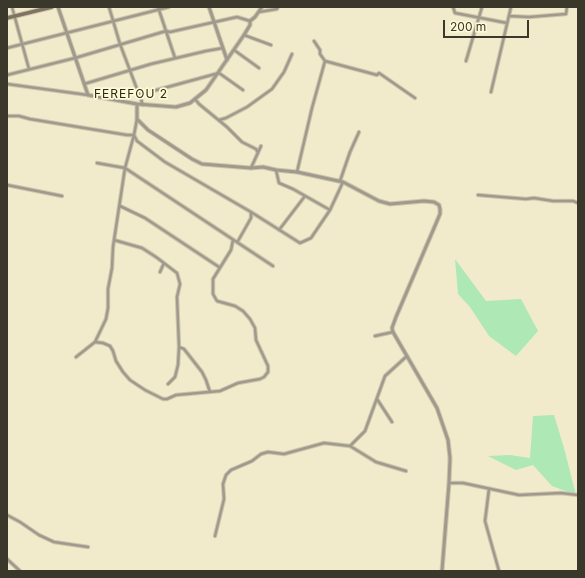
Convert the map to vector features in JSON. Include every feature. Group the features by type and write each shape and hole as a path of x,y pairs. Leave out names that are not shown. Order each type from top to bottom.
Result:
{"main road":[{"path":"7,18 52,7"}],"street":[{"path":"12,7 29,69"},
{"path":"58,7 88,95"},
{"path":"109,7 120,44 143,104"},
{"path":"7,48 159,8 169,7"},
{"path":"209,7 227,60"},
{"path":"7,84 88,95 137,104 176,107 190,104 206,90 219,73 250,25 250,21 262,7"},
{"path":"259,12 277,9 278,7"},
{"path":"453,7 455,13 507,23"},
{"path":"466,61 480,18 482,7"},
{"path":"491,92 511,7"},
{"path":"509,16 529,17 566,14 567,7"},
{"path":"159,8 175,58"},
{"path":"7,75 75,58 166,31 170,32 237,17 250,21"},
{"path":"244,35 271,45"},
{"path":"314,41 325,61 378,75 379,73 415,98"},
{"path":"84,84 175,58 206,50 223,48"},
{"path":"234,50 259,68"},
{"path":"219,120 247,107 272,89 284,72 292,54"},
{"path":"297,172 325,61"},
{"path":"219,73 243,90"},
{"path":"153,91 219,73"},
{"path":"196,99 199,104 219,120 242,142 256,149 258,153"},
{"path":"76,357 95,342 106,319 114,240 125,168 137,119 137,104"},
{"path":"7,116 18,116 134,135"},
{"path":"137,119 148,130 202,164 251,168 263,167 297,172 341,181 379,201 390,204 424,201 434,202 439,205 440,214 392,328 406,356 438,408 448,440 450,483 442,571"},
{"path":"134,135 137,141 165,162 251,212 300,243 311,238 330,210 350,152 359,132"},
{"path":"251,168 261,146"},
{"path":"97,163 125,168 273,266"},
{"path":"276,170 279,183 330,210"},
{"path":"7,185 62,196"},
{"path":"478,195 526,199 534,198 553,201 573,201 578,203"},
{"path":"279,230 305,196"},
{"path":"120,206 145,218 219,267"},
{"path":"238,242 251,218 251,212"},
{"path":"114,240 142,248 177,274 180,284 177,297 179,347 178,365 174,377 168,384"},
{"path":"95,342 110,346 116,361 130,380 144,390 163,399 176,395 220,391 238,383 260,379 268,372 268,366 256,340 255,328 243,311 235,306 217,302 213,294 213,279 219,267 231,250 234,240"},
{"path":"160,272 164,263"},
{"path":"375,336 393,332"},
{"path":"179,347 184,350 202,372 210,392"},
{"path":"350,446 365,431 385,376 406,356"},
{"path":"377,399 392,422"},
{"path":"215,536 224,499 223,480 231,470 252,461 261,454 268,452 284,454 324,443 350,446 376,462 406,471"},
{"path":"450,483 464,483 519,495 561,493 578,495"},
{"path":"489,489 485,521 499,571"},
{"path":"7,516 54,542 88,547"},
{"path":"7,559 20,571"}],"green space":[{"path":"455,259 486,301 521,299 538,331 516,356 489,336 470,307 458,294"},
{"path":"554,415 576,495 552,486 533,465 516,470 488,456 510,455 530,458 533,416"}],"district":[{"name":"FEREFOU 2","path":"131,94"}]}
